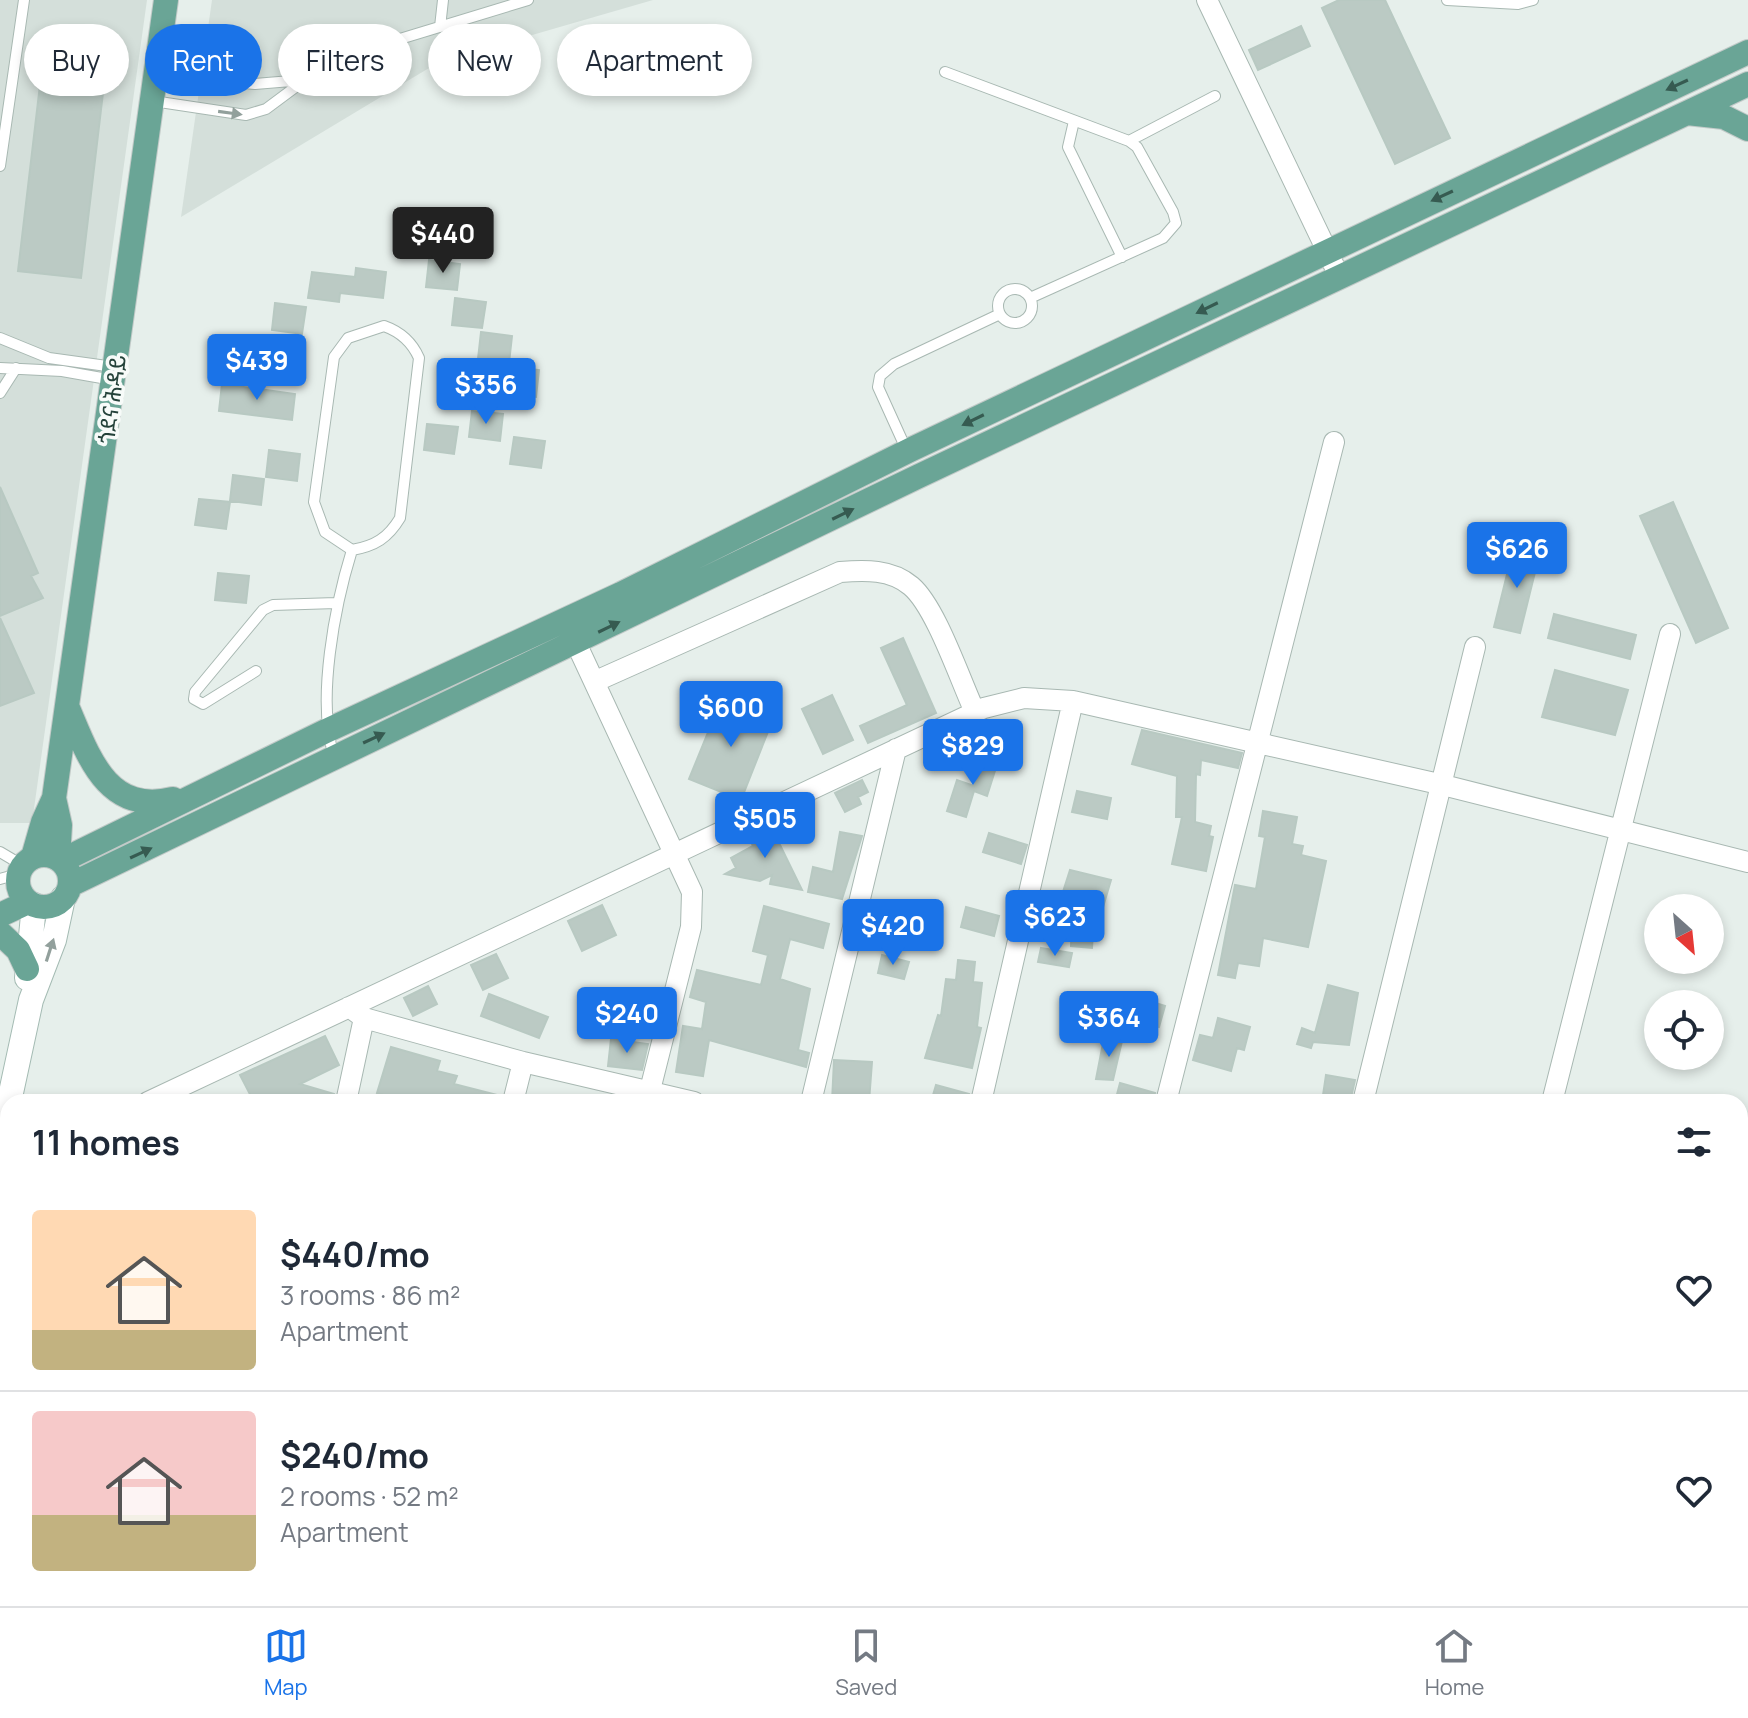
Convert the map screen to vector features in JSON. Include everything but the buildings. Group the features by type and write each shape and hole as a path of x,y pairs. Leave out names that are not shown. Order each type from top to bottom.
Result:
{"main road":[{"name":"ጎደና ሕዳይ","path":"163,24 166,0"},
{"path":"31,1000 19,881 41,855 60,860 326,731 621,594 907,451 1748,52"},
{"path":"19,881 44,907 66,892 335,757 1339,276 1748,84"},
{"name":"ጎደና ሕዳይ","path":"54,798 154,96"},
{"path":"1684,112 1724,117 1748,129"},
{"path":"66,704 88,754 108,785 143,802 195,794"},
{"path":"10,1094 31,1000 54,940 69,872 60,860 60,825 54,798"},
{"path":"0,915 19,881 54,798"},
{"path":"0,933 12,941 27,969"}],"street":[{"path":"1205,1 1339,276"},
{"path":"1168,1094 1334,442"},
{"path":"596,681 840,572 869,569 911,585 927,604 975,712"},
{"path":"1554,1094 1670,634"},
{"path":"576,643 676,851 692,892 693,910 650,1094"},
{"path":"1365,1094 1475,647"},
{"path":"166,1094 356,1012 676,851 975,712 1024,698 1073,701 1439,784 1748,862"},
{"path":"983,1094 1073,701"},
{"path":"813,1094 896,749"},
{"path":"356,1012 638,1094"},
{"path":"347,1094 356,1012"},
{"path":"515,1094 523,1062"}],"lane":[{"path":"0,166 24,0"},
{"path":"440,24 443,0"},
{"path":"450,24 528,0"},
{"path":"1447,0 1518,4 1533,0"},
{"path":"945,72 1129,141 1141,153 1176,223 1163,238 1030,298"},
{"path":"153,101 246,115 266,109 283,96"},
{"path":"1129,141 1215,96"},
{"path":"1074,121 1068,147 1122,257"},
{"path":"1019,289 1030,298 1032,307 1025,320 1011,322 1000,314 998,304 1005,292 1019,289"},
{"path":"907,451 878,387 880,376 894,364 1000,314"},
{"path":"384,326 398,331 414,347 419,358 400,518 390,535 381,541 352,550 325,532 314,502 334,357 348,338 384,326"},
{"path":"0,338 40,356 116,374"},
{"path":"0,368 116,374"},
{"path":"0,393 16,368"},
{"path":"335,757 326,731 336,603 352,550"},
{"path":"256,671 208,702 203,704 194,699 195,692 263,610 273,605 336,603"},
{"path":"0,852 19,881"}],"shaded area":[{"path":"0,0 147,0 32,823 0,823"},
{"path":"212,0 653,0 570,24 557,24 557,28 541,32 541,24 428,24 428,69 412,78 412,24 278,24 278,96 382,96 181,217 198,96 262,96 262,24 209,24"}]}
